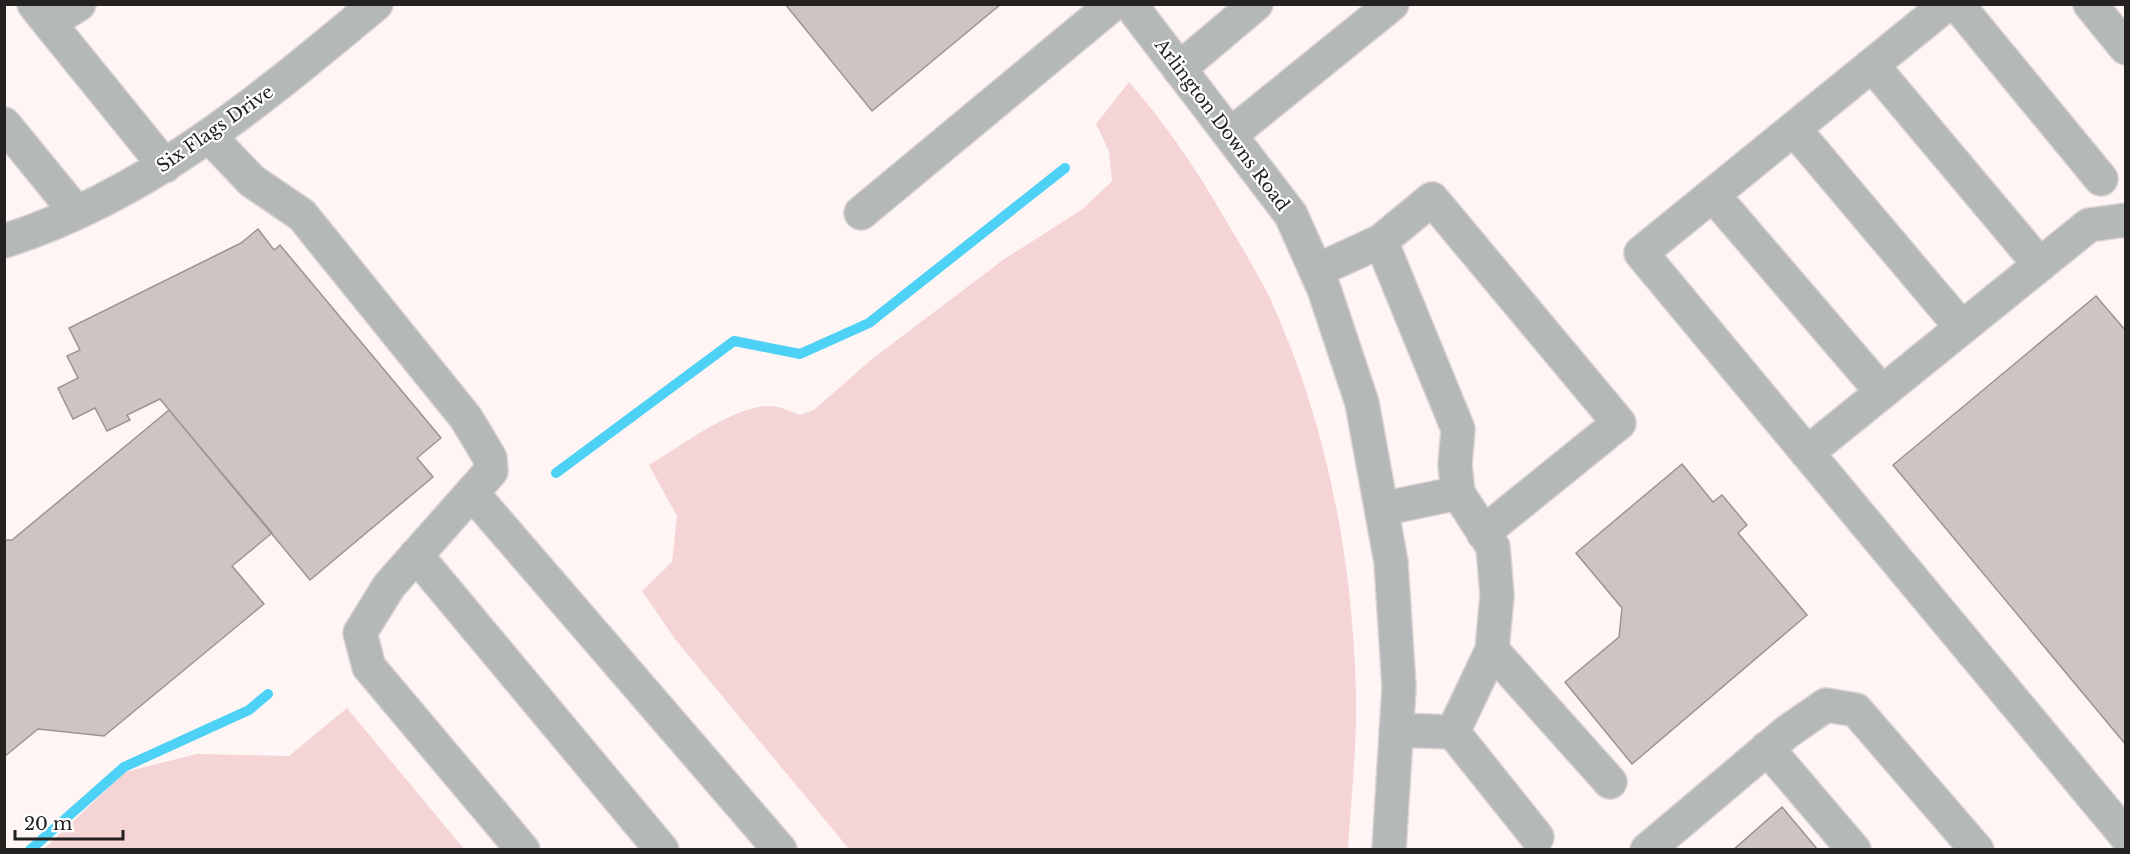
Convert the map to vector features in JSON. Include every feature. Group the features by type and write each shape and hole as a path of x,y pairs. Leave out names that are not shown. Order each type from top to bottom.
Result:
{"street":[{"path":"79,4 41,14 165,166"},
{"name":"Six Flags Drive","path":"4,241 102,201 165,166 308,61 376,4"},
{"path":"861,213 1113,4"},
{"name":"Arlington Downs Road","path":"1130,4 1291,215 1316,271 1362,403 1392,573 1399,687 1389,849"},
{"path":"1179,69 1256,4"},
{"path":"1230,135 1392,4"},
{"path":"1947,4 1641,254 2126,837"},
{"path":"1957,4 2101,179"},
{"path":"2090,4 2126,48"},
{"path":"1872,65 2040,265"},
{"path":"4,124 76,212"},
{"path":"1794,129 1962,328"},
{"path":"208,136 252,180 302,215 466,418 490,458 491,471 448,516 389,586 360,633 369,667 523,849"},
{"path":"1713,195 1882,392"},
{"path":"1316,271 1381,241 1432,199 1619,423 1484,533"},
{"path":"1807,453 2089,225 2126,220"},
{"path":"1381,241 1458,429 1455,465 1458,493 1493,547 1497,595 1492,650 1453,732"},
{"path":"472,493 780,849"},
{"path":"1382,509 1458,493"},
{"path":"416,555 662,849"},
{"path":"1492,650 1610,782"},
{"path":"1647,849 1767,748 1826,705 1856,710 1977,849"},
{"path":"1396,730 1453,732 1538,837"},
{"path":"1767,748 1854,849"}],"shaded area":[{"path":"1129,82 1156,114 1192,165 1268,294 1306,390 1321,440 1342,541 1354,644 1356,733 1348,849 849,849 675,639 642,591 672,562 677,516 649,465 723,420 754,408 769,406 800,415 814,410 872,359 1003,260 1084,208 1112,181 1109,151 1096,124"},
{"path":"347,708 464,849 44,849 125,772 197,754 289,756"}],"building":[{"path":"785,4 1001,4 872,111"},
{"path":"258,229 274,250 280,245 441,438 417,458 433,477 310,580 160,399 127,415 130,420 107,431 95,408 73,419 58,388 78,378 67,356 80,350 69,328 241,243"},
{"path":"2096,296 2126,331 2126,745 1893,465"},
{"path":"169,410 272,533 232,566 264,604 104,736 38,729 4,757 4,540 12,540"},
{"path":"1682,464 1713,502 1722,495 1747,525 1738,533 1807,615 1632,764 1565,682 1619,637 1622,608 1576,553"},
{"path":"1782,807 1818,850 1733,850"}],"waterway":[{"path":"556,473 734,341 800,354 869,323 1065,168"},
{"path":"30,850 124,767 249,710 268,694"}]}
